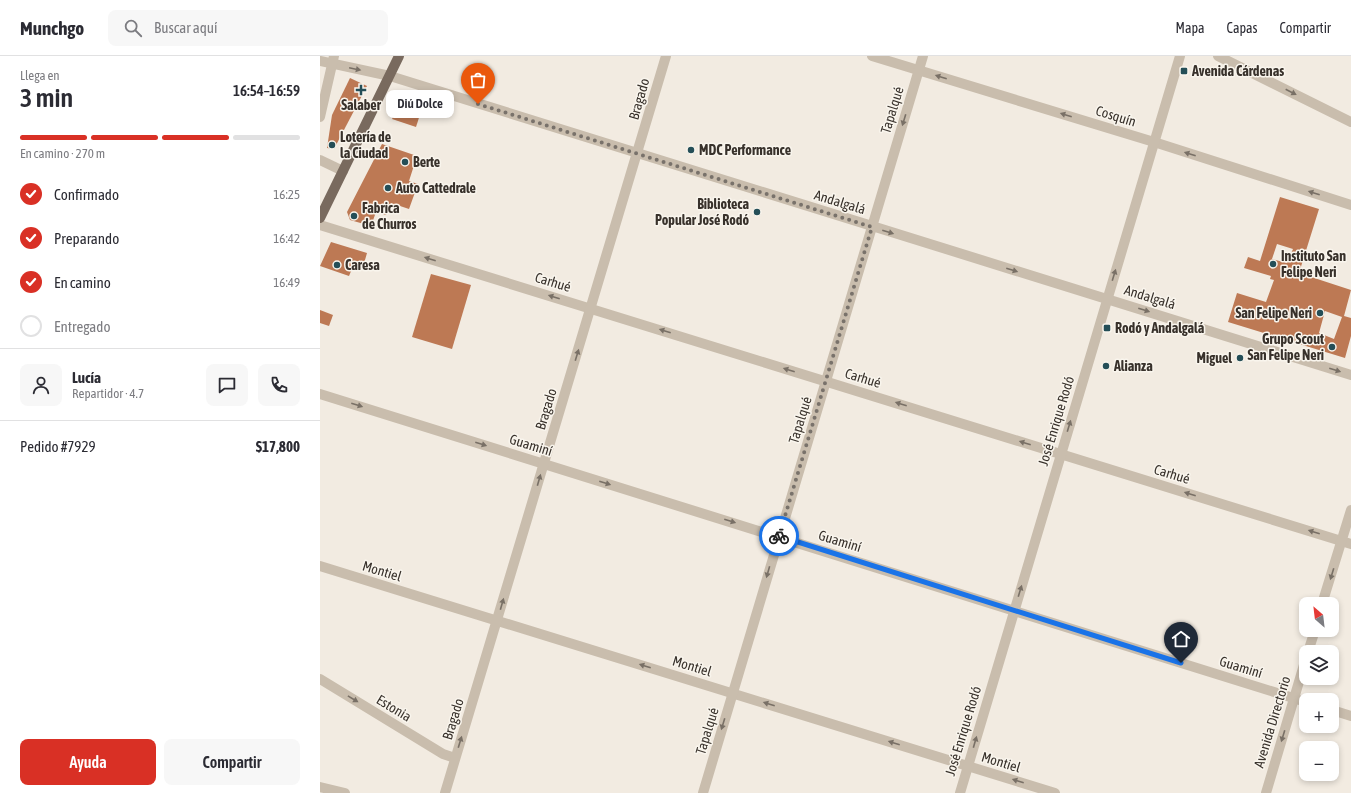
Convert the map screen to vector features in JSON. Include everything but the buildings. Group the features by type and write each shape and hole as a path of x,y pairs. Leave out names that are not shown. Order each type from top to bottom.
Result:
{"main road":[{"path":"320,218 399,56"}],"street":[{"name":"Bragado","path":"445,793 543,464 592,309 666,56"},
{"name":"Cosquín","path":"872,56 1154,142 1351,205"},
{"name":"Tapalqué","path":"703,793 923,56"},
{"name":"José Enrique Rodó","path":"960,793 1180,56"},
{"path":"1218,56 1351,122"},
{"name":"Andalgalá","path":"320,61 333,60 390,76 1351,375"},
{"path":"320,117 333,60"},
{"path":"320,160 343,171"},
{"name":"Carhué","path":"320,224 1346,542"},
{"name":"Guaminí","path":"320,394 779,536 1299,700"},
{"path":"1325,597 1346,542 1351,510"},
{"name":"Montiel","path":"320,566 1055,793"},
{"name":"Estonia","path":"320,679 443,754 456,758"},
{"name":"Avenida Directorio","path":"1266,793 1299,681"},
{"path":"1339,712 1351,716"},
{"path":"320,787 345,793"}],"way so far":[{"path":"478,104 872,227 779,536"}],"place":[{"name":"Avenida Cárdenas","path":"1184,71"},
{"name":"Salaber","path":"361,90"},
{"name":"Diú Dolce","path":"478,104"},
{"name":"Lotería de la Ciudad","path":"332,145"},
{"name":"MDC Performance","path":"691,150"},
{"name":"Berte","path":"405,162"},
{"name":"Auto Cattedrale","path":"388,188"},
{"name":"Biblioteca Popular José Rodó","path":"757,212"},
{"name":"Fabrica de Churros","path":"354,216"},
{"name":"Instituto San Felipe Neri","path":"1273,264"},
{"name":"Caresa","path":"337,265"},
{"name":"San Felipe Neri","path":"1320,313"},
{"name":"Rodó y Andalgalá","path":"1107,328"},
{"name":"Grupo Scout San Felipe Neri","path":"1332,347"},
{"name":"Miguel","path":"1240,358"},
{"name":"Alianza","path":"1106,366"}],"route":[{"path":"779,536 1181,663"}]}
